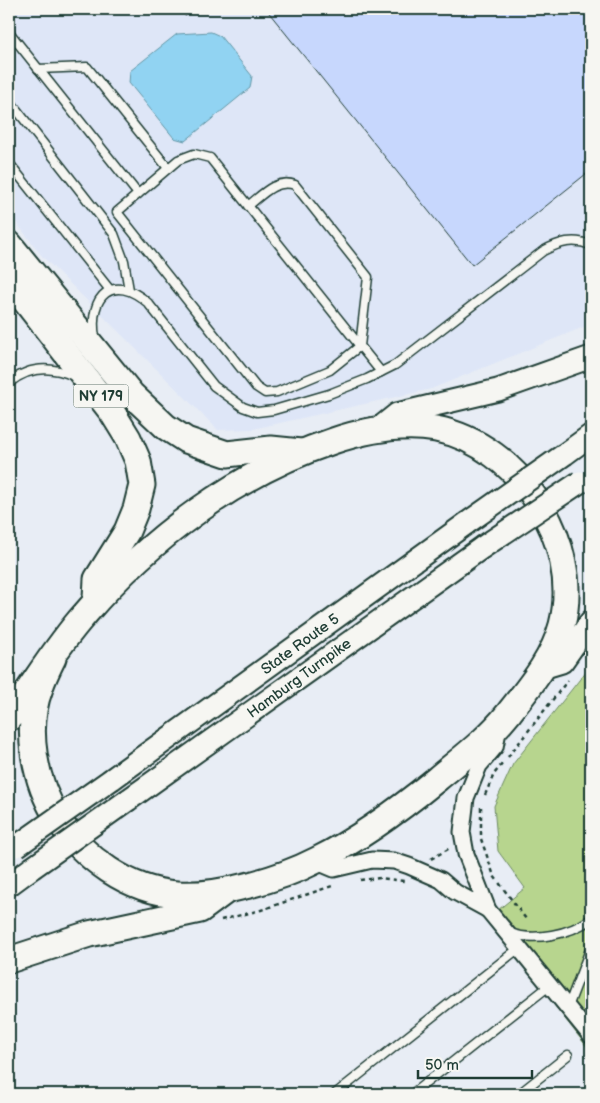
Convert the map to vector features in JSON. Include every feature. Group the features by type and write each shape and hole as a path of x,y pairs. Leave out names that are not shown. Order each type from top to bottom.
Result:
{"highway":[{"name":"NY 179","path":"9,244 102,360 153,416 186,440 227,454 271,450 304,452"},
{"name":"NY 179","path":"9,280 95,388 128,438 138,461 142,485 136,509 127,531 97,579 96,601"},
{"path":"9,718 66,638 96,601 127,570 194,514 227,492 304,452 335,440 377,430 411,426 438,429 463,437 511,467 533,492 554,534 565,588 565,612 561,630 542,668 500,723 461,760 410,801 364,833 315,861 254,884 227,890 177,894 134,882 104,867 64,828 48,803 34,755 33,722 38,691 53,658"},
{"path":"9,960 88,934 200,910 227,890"}],"main road":[{"path":"377,430 397,414 498,390 546,374 587,354"},
{"name":"State Route 5","path":"13,849 591,435"},
{"name":"Hamburg Turnpike","path":"9,885 483,546 585,478"},
{"path":"542,668 562,662 591,621"}],"street":[{"path":"500,723 495,747 474,777 466,798 462,832 466,854 488,910 591,1036"},
{"path":"315,861 334,869 372,860 402,864 441,880 455,892 488,910"}],"lane":[{"path":"9,32 138,194"},
{"path":"38,69 87,67 168,168"},
{"path":"9,100 114,234 124,261 129,290"},
{"path":"248,206 277,184 285,182 294,185 368,277 360,346 330,370 277,392 265,393 256,387 117,212 178,160 194,154 210,158 248,206 360,346 381,372"},
{"path":"9,162 110,290"},
{"path":"114,234 126,224"},
{"path":"102,360 95,334 94,308 102,296 110,290 123,288 136,293 148,303 214,386 229,399 257,412 274,410 329,394 395,365 543,251 558,243 574,240 591,245"},
{"path":"9,383 24,372 37,369 54,369 73,375 95,388"},
{"path":"505,931 523,938 544,936 578,927 591,919"},
{"path":"568,1008 591,947"},
{"path":"335,1094 519,948"},
{"path":"412,1094 549,986"},
{"path":"519,1094 568,1056"}],"path":[{"path":"485,796 494,774 573,673"},
{"path":"481,803 481,839 494,876 526,919"},
{"path":"429,860 452,846"}],"shaded area":[{"path":"9,9 591,9 591,324 431,389 253,429 218,430 42,256 9,213"}],"green space":[{"path":"591,665 591,1052 487,919 525,888 498,851 494,806 513,764"}],"water":[{"path":"211,32 220,36 252,76 250,88 185,141 174,138 129,83 130,71 177,34"}],"building":[{"path":"266,9 591,9 591,170 472,265"}],"railway":[{"path":"182,9 188,17"}]}
